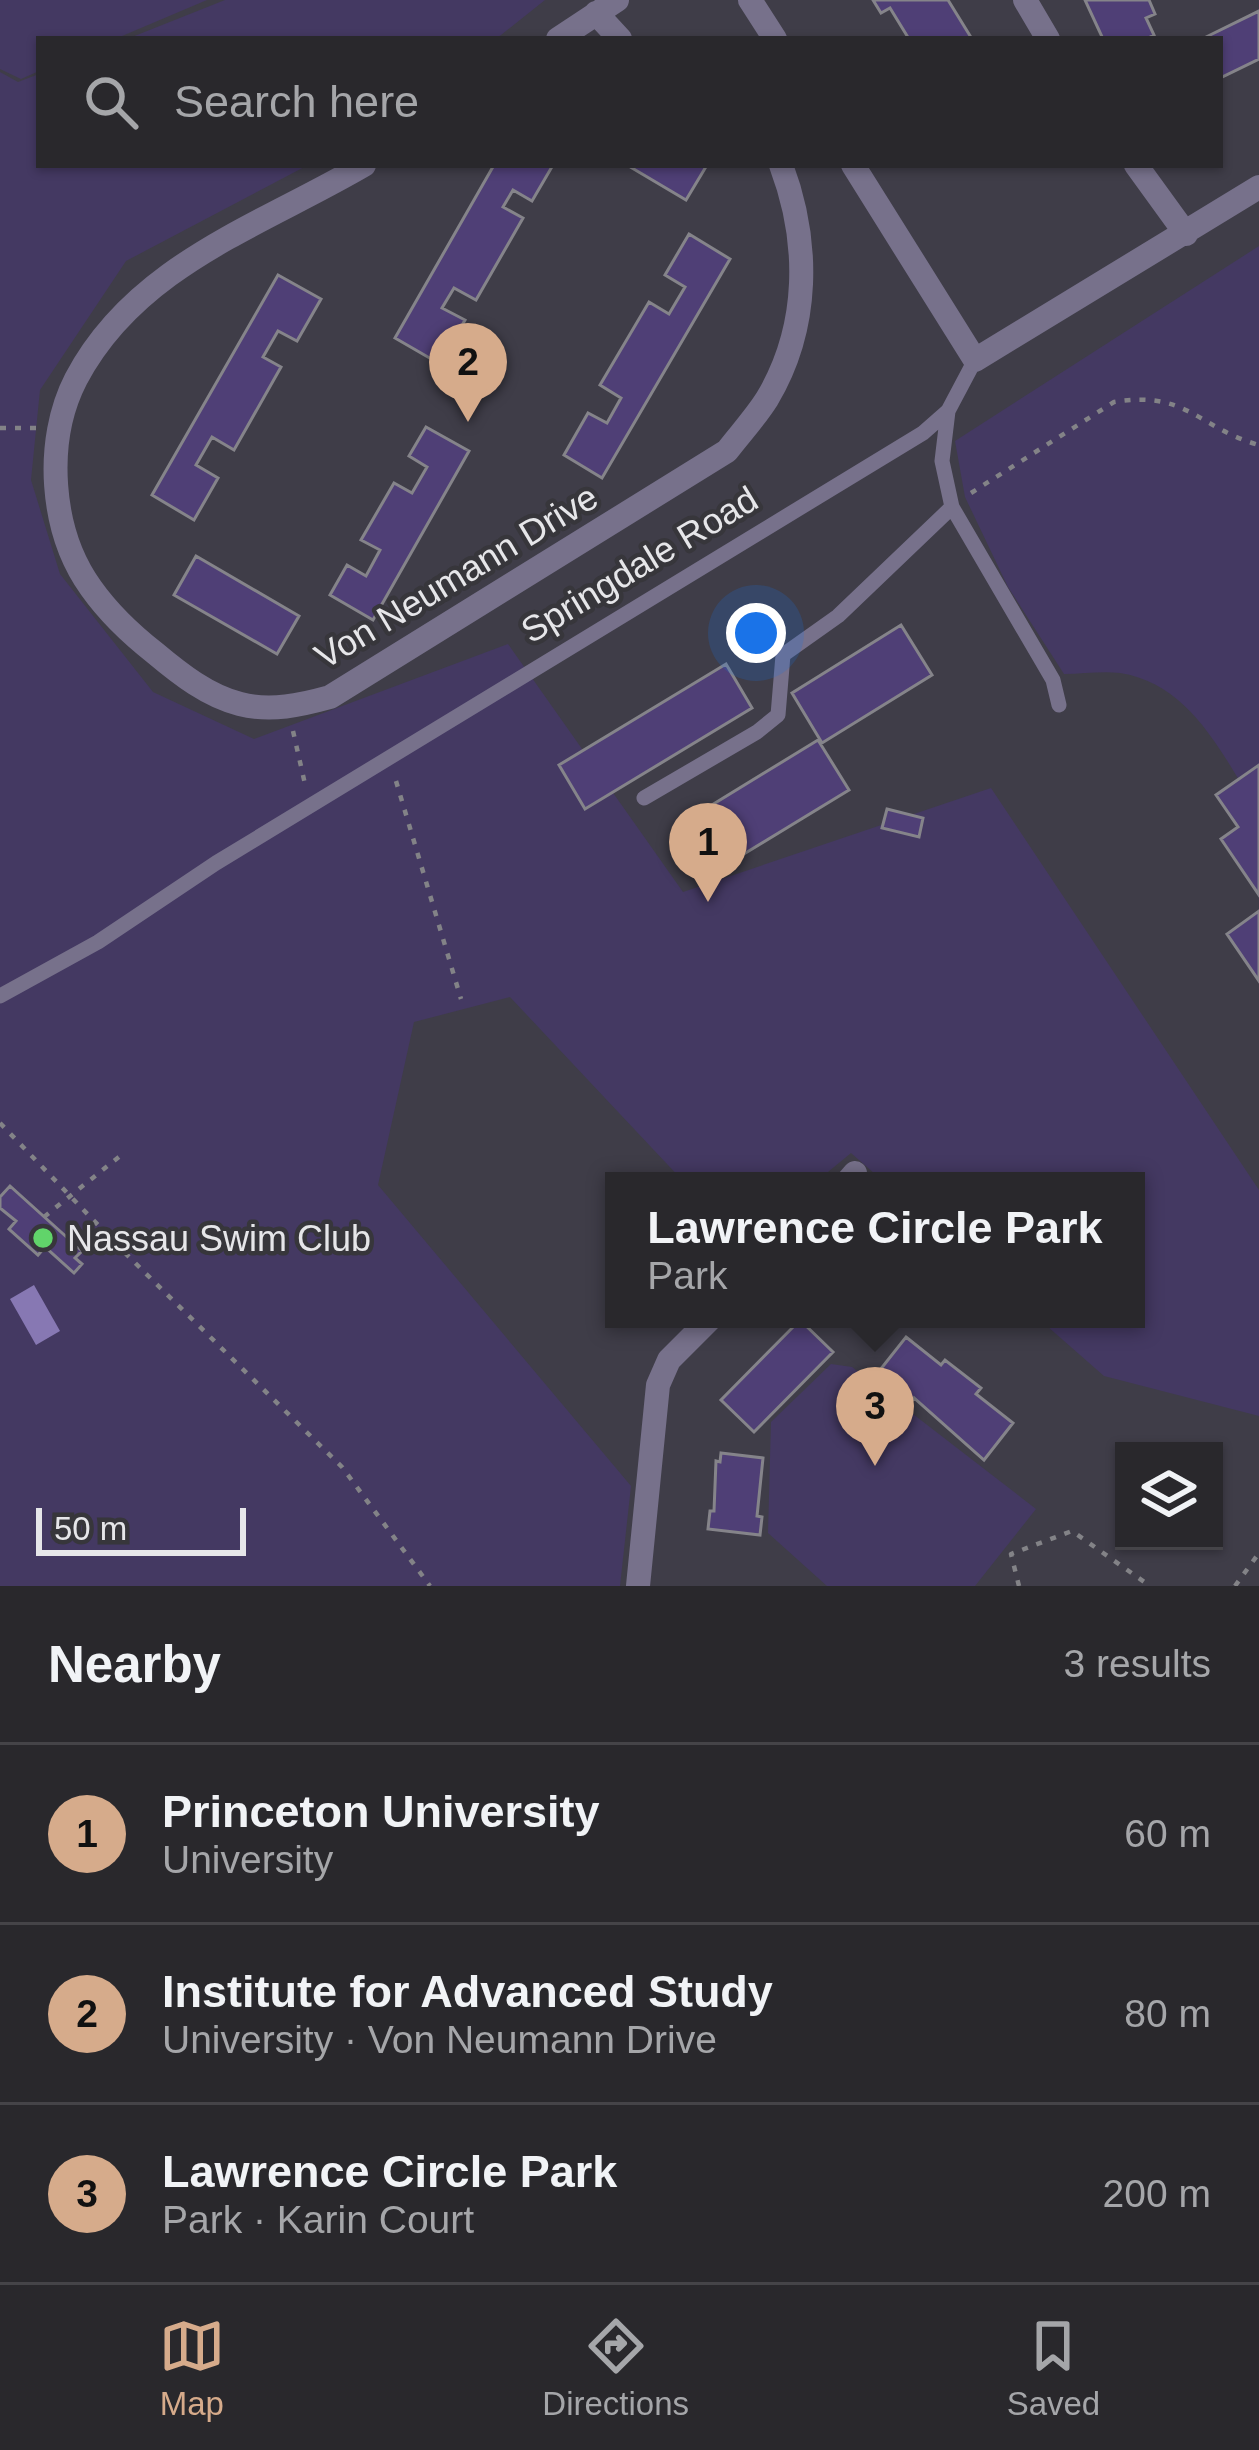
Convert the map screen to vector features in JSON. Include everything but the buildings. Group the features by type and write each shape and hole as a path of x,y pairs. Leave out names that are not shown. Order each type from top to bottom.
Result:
{"street":[{"path":"751,0 773,36"},
{"path":"1025,0 1046,36"},
{"path":"562,36 606,7 619,36"},
{"name":"Von Neumann Drive","path":"358,168 230,235 156,282 111,326 76,380 58,429 56,481 64,534 89,587 134,637 188,680 240,704 288,708 330,697 727,452 767,399 791,344 802,294 796,204 783,168"},
{"path":"856,168 975,360 1259,187"},
{"path":"1138,168 1186,234"},
{"path":"638,1586 658,1385 669,1360 701,1328"}],"lane":[{"name":"Springdale Road","path":"0,995 98,942 389,758 923,433 948,411 975,360"},
{"path":"948,411 942,461 952,507 1053,680 1059,706"},
{"path":"644,798 778,715 783,655 838,616 952,507"}],"path":[{"path":"952,507 1114,402 1137,398 1172,401 1259,445"},
{"path":"0,428 58,429"},
{"path":"288,708 310,807"},
{"path":"389,758 461,999"},
{"path":"0,1123 342,1466 430,1586"},
{"path":"44,1217 120,1156"},
{"path":"1019,1586 1011,1554 1072,1531 1150,1586"},
{"path":"1235,1586 1259,1553"}],"shaded area":[{"path":"0,0 1259,0 1259,1586 0,1586 20,525 0,438"},
{"path":"0,0 207,0 122,36 36,36 36,72 21,79 0,69"},
{"path":"225,0 545,0 500,36 135,36"},
{"path":"0,72 18,82 36,75 36,168 302,168 126,261 40,390 31,480 60,574 153,692 254,739 508,644 683,892 991,788 1259,1190 1259,1416 1104,1376 1049,1328 1145,1328 1145,1172 873,1172 851,1153 828,1172 675,1172 510,997 414,1022 378,1185 631,1486 620,1586 0,1586"},
{"path":"1259,246 1259,813 1219,747 1167,692 1120,673 1064,674 1008,587 965,497 955,441"},
{"name":"Nassau Swim Club","path":"34,1285 60,1331 36,1345 10,1299"},
{"path":"831,1364 852,1367 1036,1509 975,1586 827,1586 768,1533 771,1422"}],"place":[{"name":"Institute for Advanced Study","path":"468,422"},
{"name":"Princeton University","path":"708,902"},
{"name":"Nassau Swim Club","path":"43,1238"},
{"name":"Lawrence Circle Park","path":"875,1466"}]}
